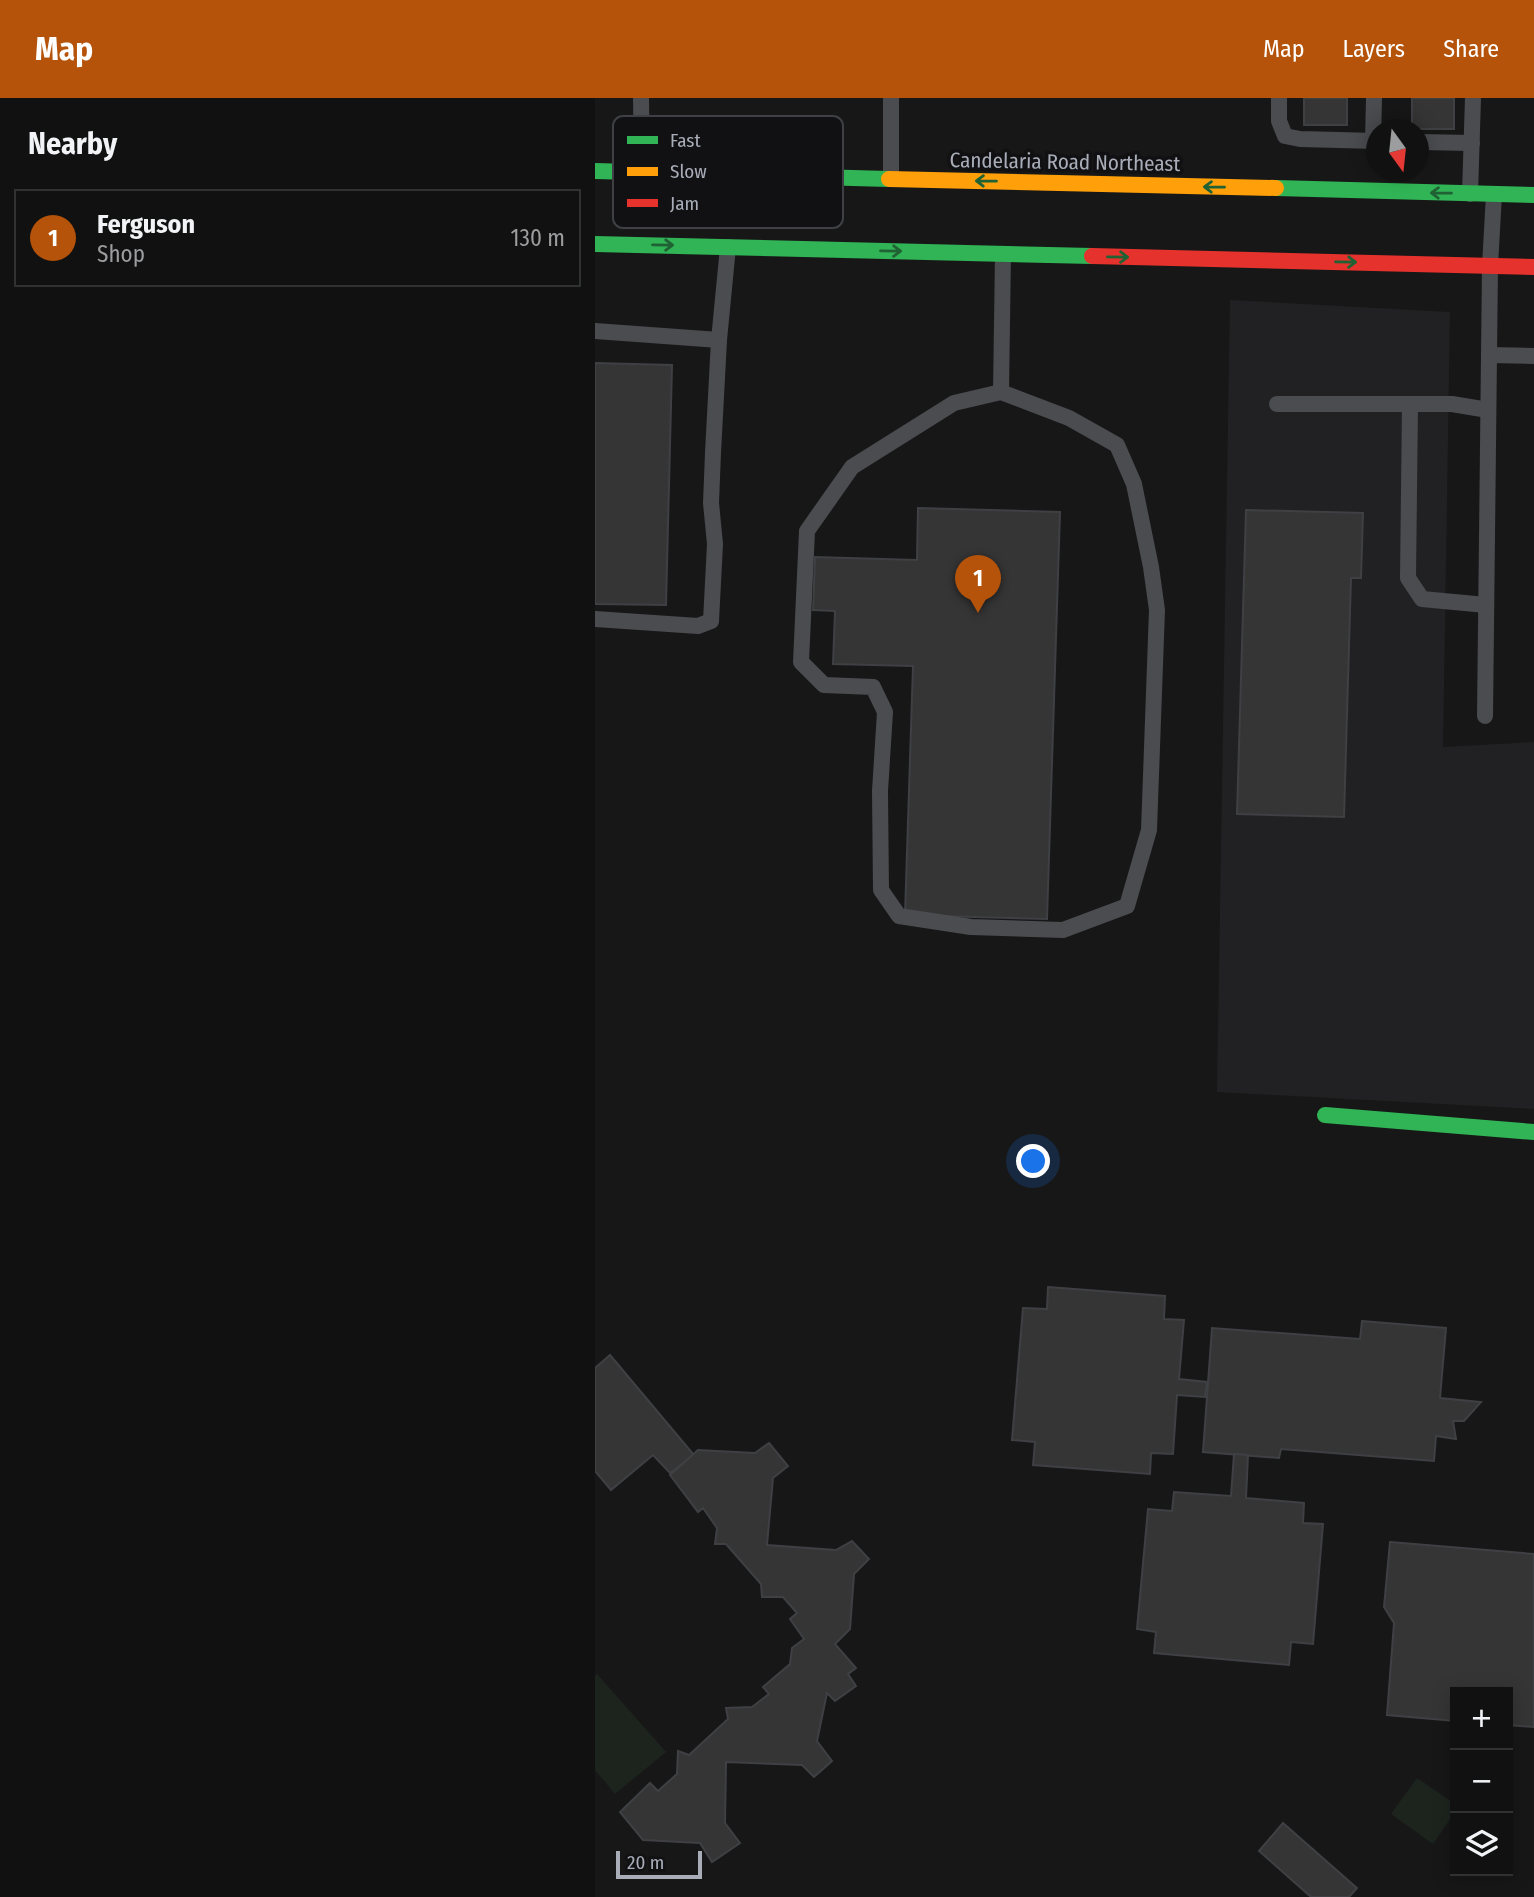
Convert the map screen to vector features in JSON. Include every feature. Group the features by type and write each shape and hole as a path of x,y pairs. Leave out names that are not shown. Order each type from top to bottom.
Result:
{"main road":[{"name":"Candelaria Road Northeast","path":"595,171 613,172"},
{"name":"Candelaria Road Northeast","path":"843,178 1534,195"},
{"path":"595,244 1534,267"},
{"path":"1325,1115 1534,1132"}],"lane":[{"path":"641,98 641,116"},
{"path":"891,98 891,179"},
{"path":"1279,98 1279,121 1285,135 1300,139 1366,141"},
{"path":"1374,98 1374,119"},
{"path":"1470,194 1473,98"},
{"path":"1429,142 1472,144"},
{"path":"1485,716 1490,266 1494,194"},
{"path":"595,619 698,626 711,621 715,544 711,503 719,340 728,247"},
{"path":"1001,392 1003,254"},
{"path":"595,331 719,340"},
{"path":"1489,355 1534,356"},
{"path":"1001,392 1069,418 1117,445 1135,484 1157,610 1149,830 1127,906 1063,930 971,927 899,916 881,890 880,790 885,712 873,687 824,685 801,662 807,531 852,467 954,402 1001,392"},
{"path":"1277,404 1452,404 1488,410"},
{"path":"1411,404 1409,579 1422,599 1486,605"}],"shaded area":[{"path":"1230,300 1450,312 1443,747 1534,742 1534,1109 1217,1092"},
{"path":"597,1674 666,1752 615,1794 595,1770"},
{"path":"1417,1778 1450,1801 1450,1819 1433,1844 1391,1814"}],"building":[{"path":"1304,98 1347,98 1347,125 1304,125"},
{"path":"1412,98 1454,98 1454,129 1429,129 1429,119 1412,119"},
{"path":"595,363 672,365 666,605 595,604"},
{"path":"918,508 1060,512 1047,919 905,915 913,666 833,664 835,611 813,610 815,557 917,560"},
{"path":"1246,510 1363,513 1361,578 1351,578 1344,817 1237,814"},
{"path":"1048,1287 1165,1296 1164,1319 1184,1320 1179,1379 1207,1382 1205,1397 1177,1395 1173,1454 1151,1453 1150,1474 1033,1465 1035,1442 1012,1440 1023,1308 1047,1309"},
{"path":"1362,1321 1446,1328 1440,1398 1481,1402 1464,1421 1453,1421 1456,1439 1436,1436 1434,1461 1281,1449 1279,1458 1203,1452 1212,1328 1360,1339"},
{"path":"610,1355 694,1455 670,1473 653,1455 611,1490 595,1471 595,1368"},
{"path":"769,1443 788,1466 773,1478 767,1545 836,1550 852,1541 869,1559 854,1574 850,1629 835,1644 856,1668 848,1674 856,1686 835,1701 827,1693 817,1741 832,1761 814,1777 802,1765 726,1762 725,1823 740,1843 712,1862 700,1843 643,1840 620,1812 650,1783 658,1791 677,1774 678,1751 689,1755 728,1719 726,1708 752,1707 769,1694 763,1687 790,1664 792,1648 804,1639 790,1619 797,1613 783,1597 762,1597 761,1584 726,1544 715,1544 717,1528 703,1508 698,1512 670,1475 698,1450 755,1453"},
{"path":"1234,1454 1248,1455 1246,1498 1304,1503 1303,1523 1323,1524 1313,1644 1291,1642 1289,1665 1154,1653 1156,1632 1137,1629 1148,1509 1172,1511 1174,1492 1231,1496"},
{"path":"1390,1542 1534,1554 1534,1727 1513,1725 1513,1687 1450,1687 1450,1721 1387,1715 1394,1623 1384,1607"},
{"path":"1283,1823 1357,1888 1349,1897 1311,1897 1259,1851"}],"traffic: fast":[{"path":"595,171 613,171"},
{"path":"843,178 889,179"},
{"path":"1276,188 1534,195"},
{"path":"595,244 1092,256"},
{"path":"1325,1115 1534,1132"}],"traffic: slow":[{"path":"889,179 1276,188"}],"traffic: jam":[{"path":"1092,256 1534,267"}],"place":[{"name":"Ferguson","path":"978,613"}]}
